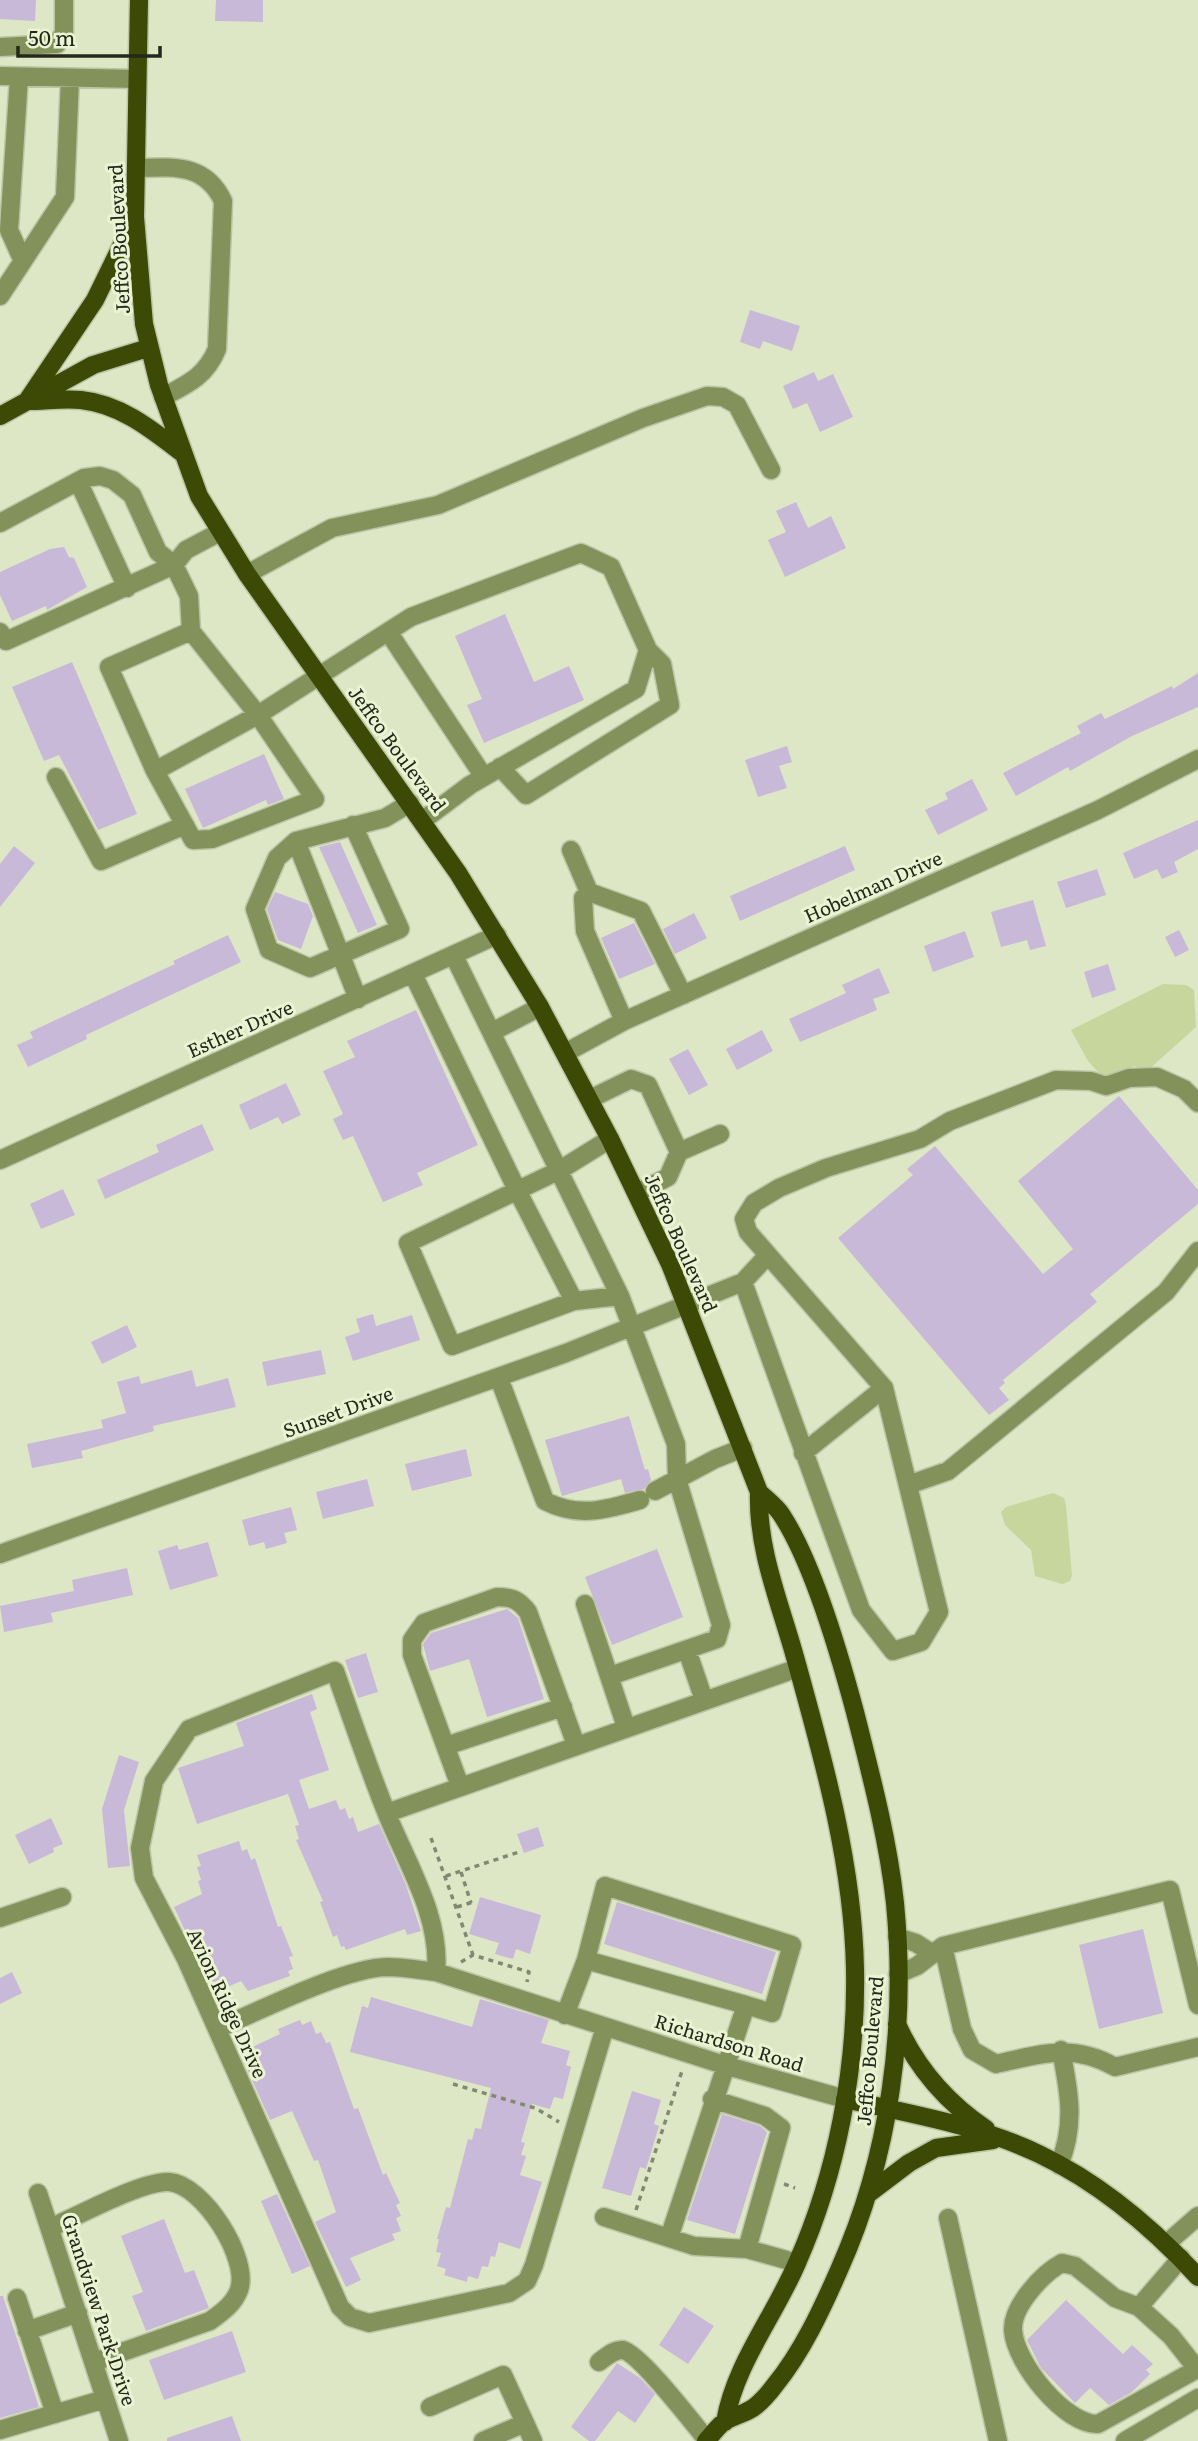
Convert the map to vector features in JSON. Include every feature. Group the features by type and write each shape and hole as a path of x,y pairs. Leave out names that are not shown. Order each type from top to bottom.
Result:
{"main road":[{"name":"Jeffco Boulevard","path":"139,0 135,217 148,348 181,452 200,496 247,574 410,803 497,935 540,1007 611,1139 687,1304 759,1492 758,1519 762,1546 798,1668 844,1856 852,1917 854,2012 845,2099 828,2179 797,2263 772,2316 741,2368 730,2395 725,2421"},
{"path":"27,401 95,300 135,217"},
{"path":"0,416 93,365 148,348"},
{"path":"27,401 80,399 100,404 136,418 181,452"},
{"name":"Jeffco Boulevard","path":"706,2440 725,2421 753,2408 776,2385 808,2334 849,2247 868,2194 888,2109 897,2024 897,1937 884,1831 835,1645 795,1539 780,1512 759,1492"},
{"path":"897,2024 925,2075 959,2111 1000,2139"},
{"name":"Richardson Road","path":"845,2099 1000,2139 1059,2165 1114,2199 1166,2244 1198,2277"},
{"path":"868,2194 909,2163 936,2148 1000,2139"}],"street":[{"path":"0,47 57,44 64,33 64,0"},
{"path":"0,76 137,79"},
{"path":"19,77 9,230 22,259"},
{"path":"0,296 65,197 70,78"},
{"path":"136,168 172,167 203,174 217,188 223,201 217,349 210,367 198,379 163,397"},
{"path":"247,574 302,541 332,528 448,501 634,422 708,396 723,397 737,405 771,470"},
{"path":"0,523 84,478 100,476 123,486 132,495 158,552 174,565 189,596 191,631 258,715 315,799 212,839 193,840 155,771 109,667 191,631"},
{"path":"79,483 127,588"},
{"path":"0,632 6,641 127,588 174,565 186,550 220,532"},
{"path":"155,771 258,715 411,617 581,553 611,567 648,650 662,663 670,705 526,795 500,767"},
{"path":"389,633 484,777"},
{"path":"422,821 500,767 636,689 648,650"},
{"name":"Hobelman Drive","path":"565,1053 624,1021 1098,810 1198,759"},
{"path":"56,778 101,861 185,825"},
{"path":"353,825 400,929 310,968 269,950 255,909 277,858 296,841 353,825 385,818 410,803"},
{"path":"296,841 358,999"},
{"path":"570,850 589,891 641,911 683,995"},
{"path":"589,891 583,898 585,931 624,1021"},
{"name":"Esther Drive","path":"0,1160 497,935"},
{"path":"454,956 620,1296 676,1444 677,1479 720,1625 717,1639 610,1676"},
{"path":"413,974 517,1190 574,1301"},
{"path":"492,1032 540,1007"},
{"path":"767,1256 743,1282 861,1610 893,1651 921,1642 939,1612 884,1388 767,1256 748,1232 744,1219 754,1203 825,1168 920,1139 950,1121 1056,1080 1091,1081 1106,1086 1129,1078 1157,1077 1184,1089 1198,1102"},
{"path":"590,1099 631,1079 648,1085 679,1152"},
{"path":"636,1192 668,1177 679,1152 720,1134"},
{"path":"611,1139 560,1170 408,1243 452,1346 574,1301 620,1296"},
{"path":"908,1485 948,1471 1166,1293 1198,1251"},
{"name":"Sunset Drive","path":"0,1554 499,1378 743,1282"},
{"path":"499,1378 545,1501 555,1507 596,1513 647,1495 743,1448"},
{"path":"803,1453 884,1388"},
{"path":"460,1786 412,1655 412,1640 424,1623 497,1597 509,1597 519,1601 528,1612 576,1745"},
{"path":"585,1604 626,1727"},
{"path":"687,1650 704,1699"},
{"path":"387,1813 798,1668"},
{"name":"Avion Ridge Drive","path":"436,1972 437,1945 431,1920 387,1813 335,1671 189,1729 154,1781 140,1849 144,1878 217,2029 340,2307 351,2317 369,2323 509,2293 527,2281 605,2027"},
{"path":"446,1746 563,1707"},
{"path":"565,2015 586,1959 605,1886 792,1945 772,2013 586,1959"},
{"path":"898,1974 917,1966 938,1950 1170,1890 1198,2005"},
{"path":"0,1918 62,1897"},
{"path":"897,1937 938,1950"},
{"path":"938,1950 962,2029 972,2050 996,2064 1061,2050 1099,2058 1115,2067 1198,2047"},
{"name":"Richardson Road","path":"217,2029 358,1972 384,1967 436,1972 724,2065 845,2099"},
{"path":"669,2238 712,2099 746,2005"},
{"path":"1059,2165 1068,2144 1072,2119 1061,2050"},
{"path":"712,2099 765,2116 781,2128 747,2249"},
{"path":"50,2228 147,2186 171,2182 201,2199 224,2228 241,2276 238,2291 225,2310 210,2321 93,2362"},
{"name":"Grandview Park Drive","path":"38,2193 119,2441"},
{"path":"1166,2244 1198,2216"},
{"path":"604,2217 694,2246 747,2249 797,2263"},
{"path":"948,2218 999,2441"},
{"path":"1139,2307 1181,2259"},
{"path":"1062,2263 1075,2266 1115,2298 1139,2307 1171,2336 1197,2369 1098,2424 1085,2424 1072,2417 1026,2369 1013,2331 1016,2313 1049,2270 1062,2263"},
{"path":"17,2298 55,2414"},
{"path":"27,2331 78,2313"},
{"path":"599,2362 616,2350 626,2351 643,2363 706,2440"},
{"path":"430,2407 503,2375 533,2441"},
{"path":"0,2430 105,2399"},
{"path":"1125,2441 1198,2399"},
{"path":"482,2441 525,2423"}],"path":[{"path":"431,1838 473,1955"},
{"path":"446,1876 519,1852"},
{"path":"461,1871 471,1903"},
{"path":"457,1907 477,1901"},
{"path":"460,1964 473,1955"},
{"path":"473,1955 529,1972 524,1990"},
{"path":"631,2226 683,2068"},
{"path":"453,2084 535,2108 565,2123"},
{"path":"777,2182 795,2188"}],"green space":[{"path":"1163,984 1186,985 1194,990 1196,1027 1147,1071 1134,1066 1106,1081 1088,1061 1071,1030"},
{"path":"1053,1493 1064,1498 1066,1505 1072,1576 1070,1581 1062,1584 1035,1576 1031,1550 1005,1525 1001,1512 1006,1507"}],"building":[{"path":"0,0 36,0 35,21 0,19"},
{"path":"216,0 263,0 263,22 215,21"},
{"path":"750,310 800,326 792,351 763,341 760,349 740,342"},
{"path":"814,372 818,381 833,374 853,417 820,432 807,403 793,409 783,386"},
{"path":"796,502 808,528 831,516 846,548 785,577 768,540 786,532 776,511"},
{"path":"64,547 69,557 74,558 87,587 47,610 46,606 12,621 0,595 0,572 50,549"},
{"path":"505,614 534,682 569,666 584,700 484,743 467,705 482,699 455,636"},
{"path":"72,662 137,814 98,830 59,755 44,761 12,687"},
{"path":"1198,673 1198,707 1132,736 1070,771 1068,767 1016,796 1003,773 1081,733 1077,726 1101,713 1105,719 1172,686 1173,689"},
{"path":"787,746 792,762 779,766 787,788 758,797 745,760"},
{"path":"264,754 284,799 268,805 266,800 203,828 185,789"},
{"path":"972,779 988,810 938,835 925,810 948,799 945,793"},
{"path":"1198,820 1198,849 1174,862 1178,872 1162,879 1157,869 1134,879 1123,853"},
{"path":"340,842 377,925 358,933 319,847"},
{"path":"14,846 35,863 0,907 0,864"},
{"path":"845,846 855,870 740,921 730,896"},
{"path":"1097,869 1106,895 1066,908 1057,882"},
{"path":"275,892 308,904 313,916 301,949 278,940 267,909"},
{"path":"1033,900 1046,946 1030,950 1027,940 1001,947 991,912"},
{"path":"694,913 707,938 675,954 663,929"},
{"path":"634,923 655,964 619,979 601,938"},
{"path":"1179,930 1189,950 1175,957 1165,937"},
{"path":"965,931 974,957 933,972 924,946"},
{"path":"228,935 241,962 86,1035 87,1039 28,1067 17,1045 33,1038 30,1032 175,964 173,961"},
{"path":"1108,964 1116,990 1092,998 1084,972"},
{"path":"879,968 890,993 873,999 877,1010 800,1042 789,1019 846,993 842,985"},
{"path":"416,1010 478,1145 417,1173 423,1185 383,1202 353,1136 343,1140 333,1119 343,1114 323,1071 355,1057 347,1041"},
{"path":"762,1030 773,1051 737,1070 726,1049"},
{"path":"688,1049 708,1085 689,1095 669,1059"},
{"path":"286,1083 301,1115 282,1124 278,1117 250,1130 239,1105"},
{"path":"1119,1096 1198,1190 1198,1204 1090,1294 1097,1302 1003,1380 1005,1383 999,1388 1009,1400 989,1415 838,1238 913,1175 907,1169 935,1146 1043,1274 1073,1249 1018,1181"},
{"path":"202,1124 214,1150 105,1199 97,1180 159,1152 156,1145"},
{"path":"63,1189 75,1215 41,1229 30,1204"},
{"path":"373,1314 376,1326 412,1315 420,1340 353,1361 345,1337 360,1332 356,1319"},
{"path":"127,1325 137,1347 102,1364 91,1342"},
{"path":"321,1350 326,1374 267,1386 262,1362"},
{"path":"192,1370 196,1387 228,1378 236,1407 153,1426 154,1431 81,1451 83,1458 32,1468 27,1444 103,1428 101,1420 126,1413 117,1382 139,1376 141,1384"},
{"path":"629,1416 645,1470 648,1469 651,1480 644,1489 625,1493 621,1479 562,1496 545,1440"},
{"path":"466,1449 472,1476 412,1491 405,1464"},
{"path":"367,1479 374,1506 323,1519 316,1492"},
{"path":"291,1507 297,1530 284,1533 287,1543 266,1549 264,1542 249,1546 242,1520"},
{"path":"208,1542 218,1576 170,1590 158,1551 177,1545 179,1550"},
{"path":"657,1549 683,1617 612,1645 585,1577"},
{"path":"127,1568 133,1595 51,1613 53,1622 4,1632 0,1606 74,1591 72,1580"},
{"path":"507,1609 518,1618 544,1699 487,1717 469,1659 430,1671 423,1644 431,1633"},
{"path":"366,1653 378,1692 358,1698 345,1660"},
{"path":"312,1694 317,1709 310,1712 329,1770 299,1780 309,1809 336,1800 340,1810 345,1808 349,1819 353,1817 358,1832 379,1824 406,1885 421,1931 407,1935 405,1929 346,1950 344,1946 341,1947 337,1935 333,1937 320,1902 323,1901 296,1840 299,1839 295,1826 299,1825 288,1794 197,1824 178,1768 244,1746 236,1723"},
{"path":"119,1755 139,1762 124,1810 130,1866 108,1868 102,1809"},
{"path":"51,1818 63,1844 53,1848 54,1852 29,1864 15,1835"},
{"path":"538,1827 544,1846 524,1853 517,1834"},
{"path":"239,1841 242,1851 247,1849 251,1860 255,1858 278,1927 281,1926 293,1956 289,1957 293,1969 288,1971 290,1976 248,1991 241,1981 214,1993 174,1907 202,1894 197,1867 201,1866 197,1855"},
{"path":"480,1897 541,1915 530,1954 516,1949 513,1959 495,1954 499,1943 469,1934"},
{"path":"617,1902 776,1952 762,1994 604,1944"},
{"path":"1143,1929 1163,2013 1099,2029 1079,1945"},
{"path":"12,1972 22,1993 0,2004 0,1978"},
{"path":"371,1997 472,2027 480,1999 549,2020 541,2043 570,2051 566,2065 571,2067 563,2099 554,2097 550,2109 532,2104 521,2142 525,2143 521,2155 526,2156 520,2175 542,2182 520,2249 499,2242 495,2257 491,2256 488,2267 482,2266 478,2279 468,2276 467,2282 444,2275 446,2269 437,2266 441,2253 436,2252 446,2207 450,2208 468,2139 472,2140 475,2128 481,2129 491,2088 350,2052 362,2006 368,2008"},
{"path":"300,2020 302,2025 311,2021 316,2034 321,2032 326,2043 330,2042 354,2109 358,2108 383,2175 386,2173 400,2203 396,2205 401,2216 396,2218 401,2231 392,2234 395,2240 350,2258 361,2280 346,2287 315,2222 336,2212 318,2160 314,2161 292,2111 270,2120 240,2053 280,2034 278,2029"},
{"path":"632,2091 661,2100 654,2124 659,2126 646,2169 640,2167 631,2196 602,2188"},
{"path":"722,2114 760,2126 767,2132 735,2234 687,2220"},
{"path":"277,2194 310,2266 292,2274 261,2201"},
{"path":"164,2219 185,2273 194,2270 209,2308 146,2331 132,2296 143,2292 121,2236"},
{"path":"0,2296 3,2296 39,2407 0,2418"},
{"path":"1066,2300 1123,2354 1132,2345 1153,2364 1146,2370 1150,2374 1132,2392 1109,2405 1090,2388 1075,2403 1041,2368 1027,2340"},
{"path":"684,2307 714,2326 688,2364 659,2345"},
{"path":"232,2331 246,2372 164,2400 149,2360"},
{"path":"617,2363 640,2378 655,2394 635,2423 618,2411 595,2441 589,2441 571,2427"},
{"path":"232,2416 241,2441 167,2441 167,2438"}]}
